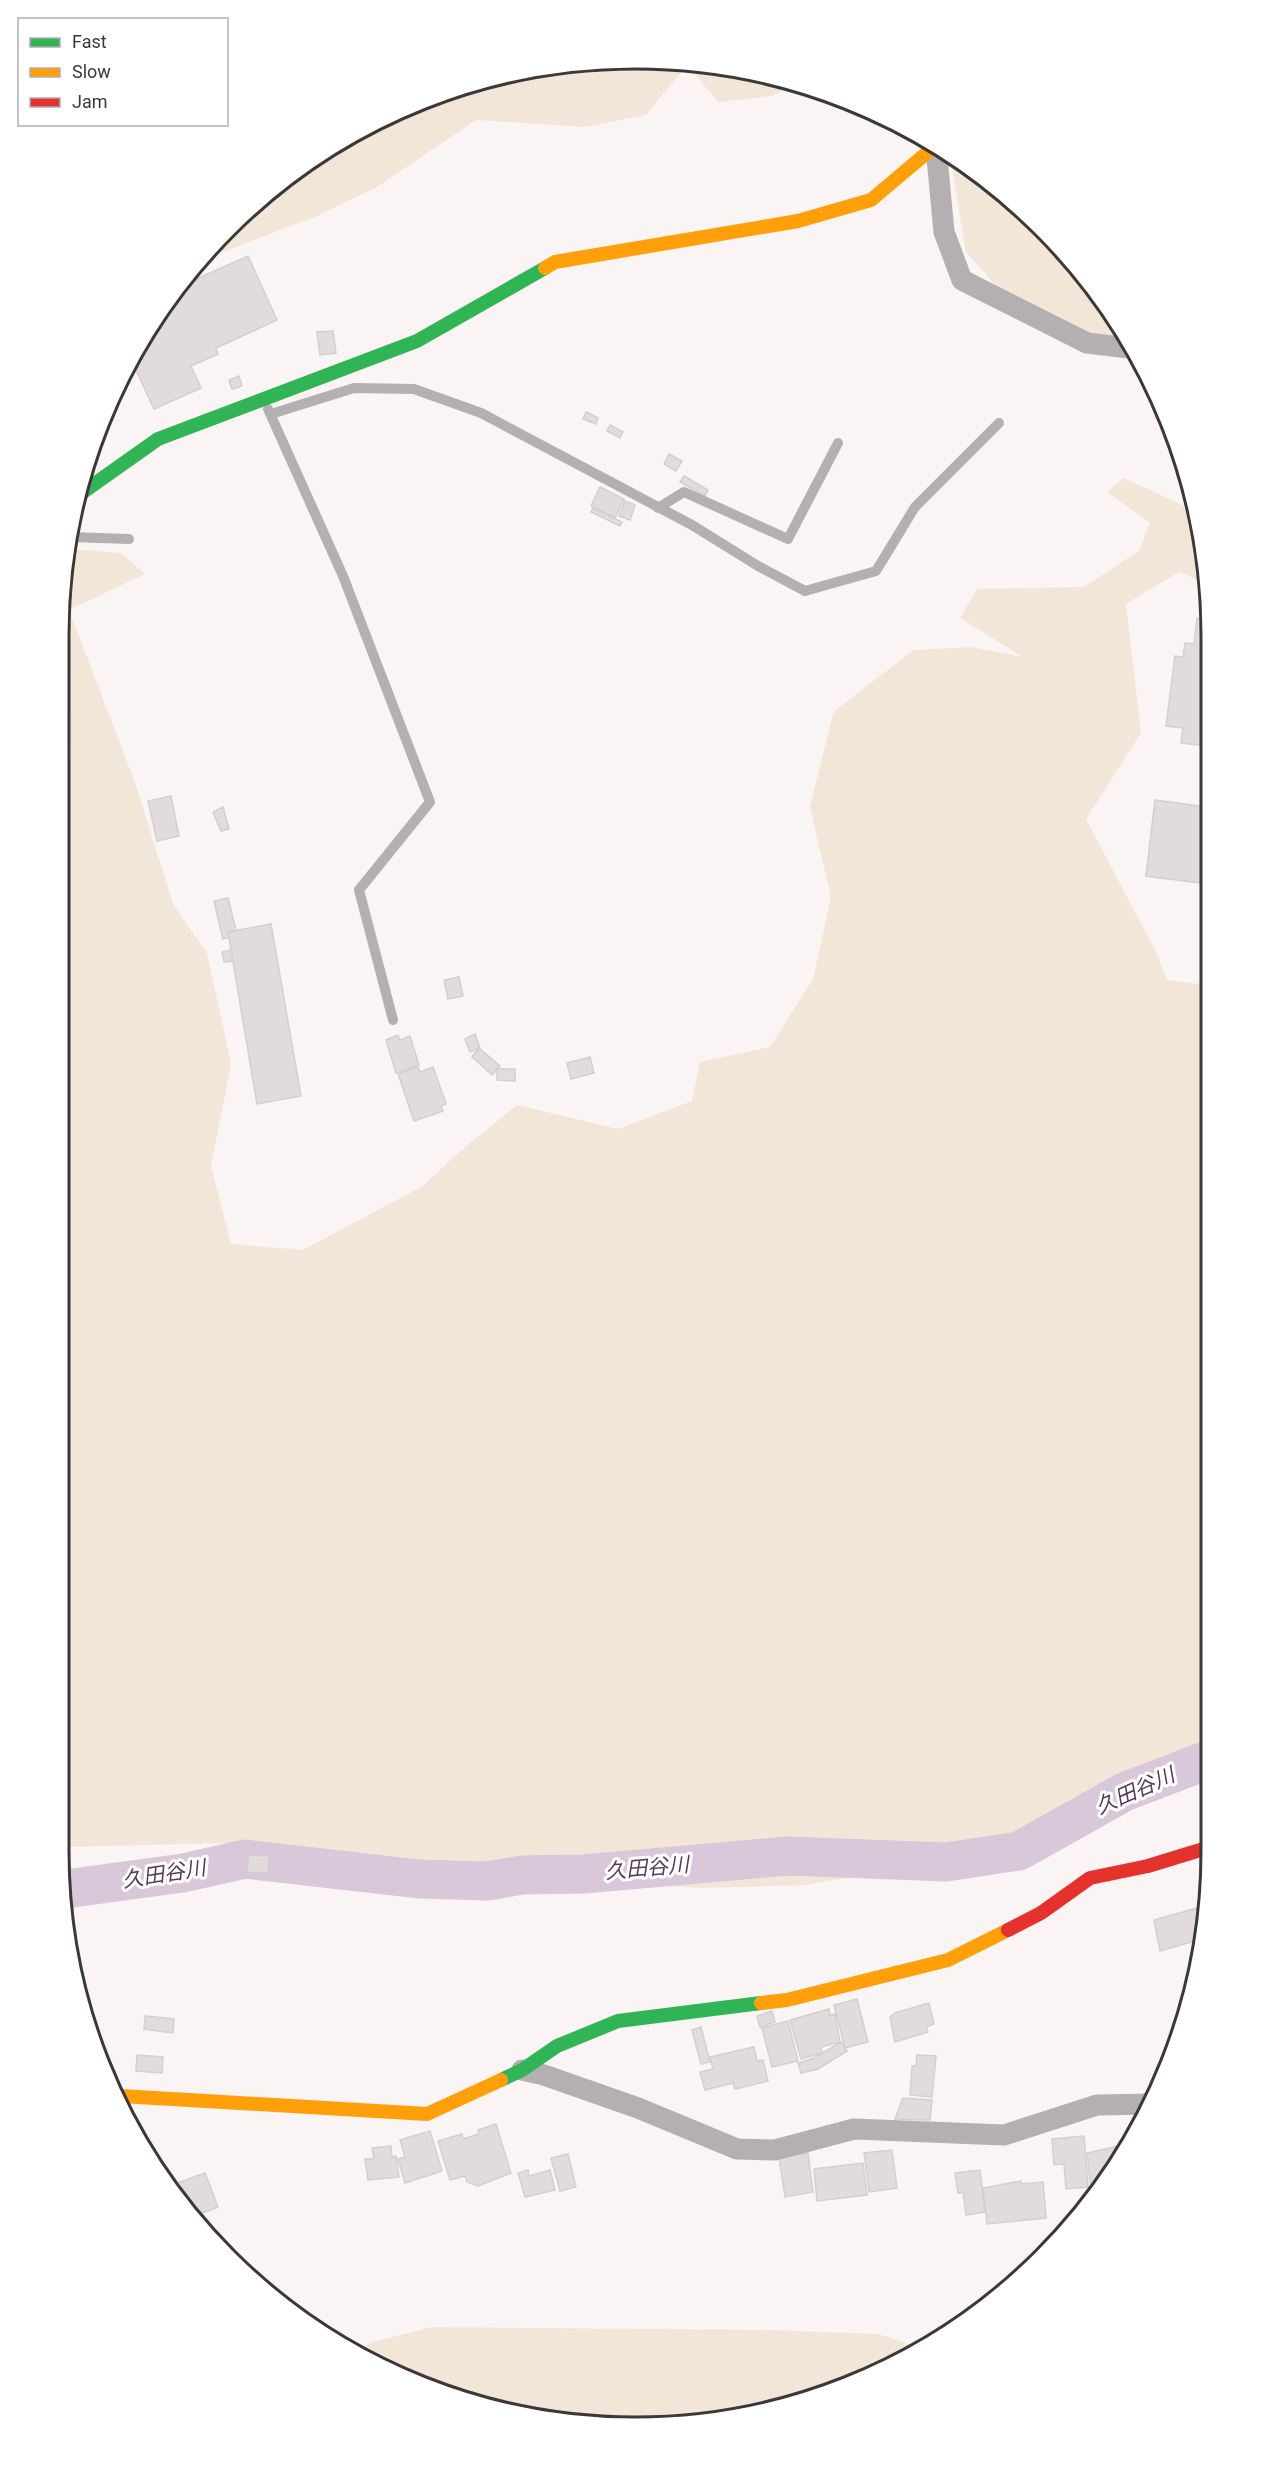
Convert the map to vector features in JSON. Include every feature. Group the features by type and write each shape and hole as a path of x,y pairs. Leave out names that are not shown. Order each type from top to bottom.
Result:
{"street":[{"path":"88,488 158,439 417,341 555,262 798,221 871,200 930,152"},
{"path":"937,157 944,232 962,280 1087,343 1122,347"},
{"path":"125,2096 427,2114 522,2070 556,2046 618,2021 787,2000 948,1960 1041,1913 1090,1878 1148,1866 1201,1850"},
{"path":"522,2070 544,2075 638,2108 737,2149 775,2150 854,2129 1004,2135 1097,2105 1141,2104"}],"lane":[{"path":"271,414 354,388 414,389 481,413 658,508 805,591 876,571 915,507 999,423"},
{"path":"264,400 343,576 430,802 359,890 393,1020"},
{"path":"658,508 684,492 788,538 838,443"},
{"path":"78,537 129,539"}],"shaded area":[{"path":"635,69 682,71 646,115 585,127 476,120 377,187 317,216 216,254 262,209 321,164 385,127 418,112 489,88 561,74"},
{"path":"693,72 745,80 785,89 772,96 718,102"},
{"path":"952,166 1008,209 1061,262 1084,290 1118,341 1081,332 998,288 966,252"},
{"path":"1124,478 1186,507 1198,579 1179,572 1126,604 1141,733 1086,819 1155,950 1167,980 1201,984 1201,1779 1144,1805 1016,1841 909,1867 806,1885 705,1888 536,1880 228,1843 69,1847 70,612 134,780 174,906 207,953 231,1064 211,1166 231,1244 303,1250 423,1186 458,1153 517,1105 618,1129 692,1101 700,1062 770,1047 813,979 831,897 810,807 834,711 914,650 972,647 1023,657 960,618 977,589 1084,587 1139,551 1150,523 1107,492"},
{"path":"76,550 121,553 145,574 70,610"},
{"path":"432,2327 767,2330 878,2334 911,2345 852,2374 781,2398 709,2412 635,2417 561,2412 489,2398 418,2374 363,2347 373,2342"}],"building":[{"path":"248,256 277,320 216,348 218,354 191,366 201,388 154,409 136,369 164,321 194,280"},
{"path":"333,331 336,353 320,355 317,332"},
{"path":"239,376 242,386 232,389 229,380"},
{"path":"586,412 598,418 596,424 583,419"},
{"path":"610,425 623,432 620,438 607,431"},
{"path":"669,454 682,461 676,471 664,464"},
{"path":"684,476 708,490 705,496 680,482"},
{"path":"600,487 624,499 615,518 591,506"},
{"path":"625,501 635,505 630,520 619,516"},
{"path":"593,508 622,522 620,526 591,512"},
{"path":"1197,618 1201,618 1201,745 1181,743 1183,728 1166,726 1175,656 1183,657 1185,643 1194,644"},
{"path":"171,796 179,836 157,841 148,801"},
{"path":"1155,800 1201,806 1201,883 1146,876"},
{"path":"223,807 229,829 221,831 213,812"},
{"path":"228,898 236,930 228,932 229,937 223,939 214,901"},
{"path":"271,924 301,1096 257,1104 228,932"},
{"path":"231,950 233,961 224,962 222,952"},
{"path":"459,977 463,996 448,999 444,980"},
{"path":"475,1034 480,1048 470,1052 465,1039"},
{"path":"398,1035 400,1040 410,1036 419,1065 396,1073 386,1040"},
{"path":"479,1048 500,1066 492,1075 472,1057"},
{"path":"590,1057 594,1073 571,1079 567,1063"},
{"path":"418,1067 420,1072 433,1067 446,1104 441,1106 443,1111 414,1121 398,1074"},
{"path":"497,1069 515,1069 515,1081 497,1080"},
{"path":"249,1855 269,1856 268,1873 247,1872"},
{"path":"1197,1908 1193,1942 1160,1951 1154,1920"},
{"path":"857,1999 868,2042 845,2048 834,2005"},
{"path":"929,2003 934,2024 926,2027 928,2032 895,2042 890,2017 895,2013"},
{"path":"829,2009 830,2015 835,2014 840,2042 821,2047 822,2053 801,2059 790,2020"},
{"path":"772,2011 775,2022 760,2027 757,2016"},
{"path":"145,2016 174,2019 173,2033 144,2029"},
{"path":"788,2021 798,2061 772,2067 762,2028"},
{"path":"701,2027 710,2062 701,2064 692,2030"},
{"path":"841,2042 847,2051 818,2069 801,2073 798,2063 814,2058"},
{"path":"754,2047 757,2061 763,2060 768,2081 735,2089 733,2083 705,2090 700,2072 713,2069 710,2057"},
{"path":"137,2055 163,2057 162,2073 136,2071"},
{"path":"917,2055 936,2056 932,2097 910,2095 912,2066 916,2066"},
{"path":"903,2098 932,2100 930,2120 895,2119"},
{"path":"496,2124 511,2173 478,2186 467,2182 465,2176 450,2180 438,2141 462,2134 463,2139 479,2134 478,2130"},
{"path":"430,2131 442,2171 405,2183 398,2159 405,2157 400,2140"},
{"path":"1084,2136 1088,2187 1066,2189 1064,2164 1054,2165 1052,2139"},
{"path":"391,2146 392,2157 396,2156 399,2177 368,2180 365,2159 374,2159 372,2148"},
{"path":"1118,2146 1091,2187 1087,2153"},
{"path":"892,2150 897,2188 869,2192 864,2153"},
{"path":"808,2153 813,2192 785,2197 779,2157"},
{"path":"568,2154 576,2187 560,2191 551,2158"},
{"path":"863,2163 867,2195 817,2201 814,2169"},
{"path":"528,2170 529,2176 550,2170 555,2190 525,2197 518,2173"},
{"path":"980,2170 985,2212 966,2215 963,2192 958,2193 955,2173"},
{"path":"205,2173 218,2207 201,2214 177,2183"},
{"path":"1021,2181 1021,2184 1043,2182 1046,2218 987,2224 983,2188"}],"waterway":[{"name":"久田谷川","path":"70,1888 183,1873 245,1859 419,1879 488,1881 522,1875 583,1874 788,1856 946,1862 1019,1851 1124,1792 1201,1762"}],"traffic: fast":[{"path":"88,488 158,439 417,341 545,268"},
{"path":"501,2080 522,2070 557,2046 618,2021 761,2003"}],"traffic: slow":[{"path":"545,268 555,262 798,221 871,200 929,151"},
{"path":"761,2003 787,2000 948,1960 1008,1930"},
{"path":"125,2096 427,2114 501,2080"}],"traffic: jam":[{"path":"1008,1930 1041,1913 1090,1878 1148,1866 1201,1850"}]}
